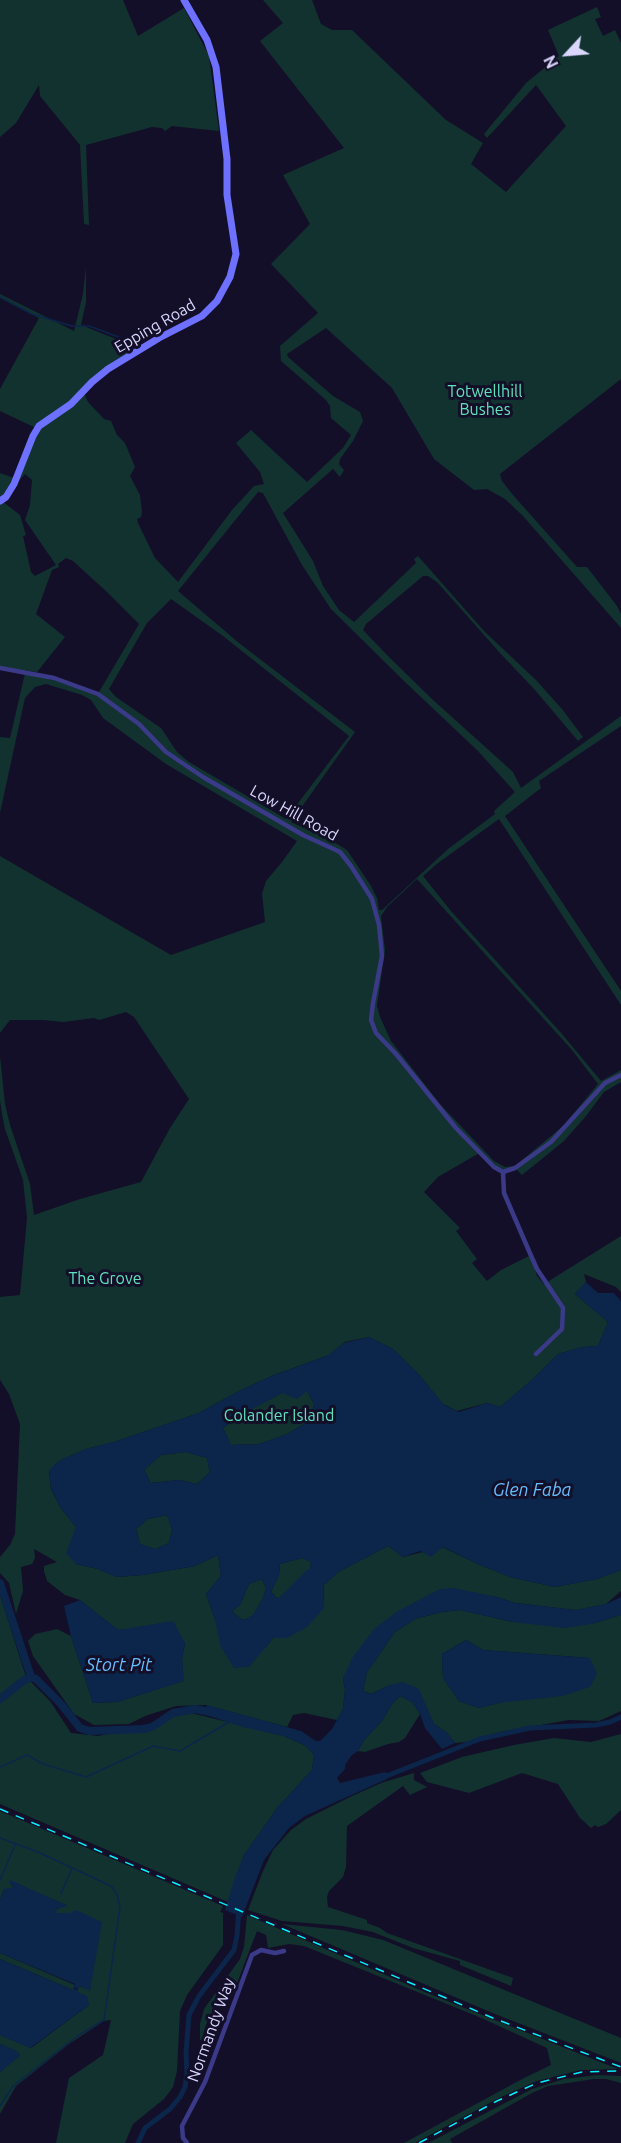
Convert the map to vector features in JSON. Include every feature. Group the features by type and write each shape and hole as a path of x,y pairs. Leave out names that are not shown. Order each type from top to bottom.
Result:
{"main road":[{"name":"Epping Road","path":"0,501 6,497 14,484 33,435 39,426 71,404 108,369 159,338 202,316 217,301 230,277 236,254 227,195 218,78 210,47 184,0"}],"street":[{"name":"Low Hill Road","path":"0,668 60,679 98,694 139,724 166,752 203,777 303,835 340,852 372,899 379,926 382,956 371,1020 376,1034 396,1054 456,1128 494,1167 503,1172"},
{"path":"536,1354 562,1329 563,1308 537,1269 529,1251 504,1193 503,1172 515,1168 551,1142 605,1083 621,1075"},
{"name":"Normandy Way","path":"187,2143 183,2138 182,2126 205,2082 252,1955 261,1950 275,1953 284,1951"}],"green space":[{"path":"0,0 123,0 138,36 184,8 209,56 219,131 172,126 165,131 162,128 152,127 86,145 89,225 84,224 80,145 40,96 39,85 16,123 0,137"},
{"path":"263,0 312,0 321,24 332,30 352,30 446,120 483,143 471,164 506,192 566,126 536,85 487,138 484,134 526,83 559,56 548,30 597,7 601,17 595,19 603,36 615,30 621,43 621,379 500,474 502,481 513,495 577,567 587,567 617,606 621,614 621,628 523,516 505,499 487,489 474,490 434,459 392,388 326,328 287,354 288,357 333,396 360,412 363,421 353,441 340,459 339,464 344,470 340,477 333,469 283,513 313,561 323,586 339,610 354,622 416,563 414,559 418,556 485,632 536,680 562,709 583,737 578,741 437,582 428,576 423,576 366,624 363,630 432,699 513,772 521,788 621,716 621,726 539,781 541,788 505,816 621,991 621,1005 499,819 423,876 451,911 562,1034 601,1081 621,1070 621,1082 604,1092 564,1141 522,1175 515,1168 503,1172 493,1167 481,1152 438,1177 424,1192 460,1228 456,1231 477,1259 472,1263 487,1281 501,1270 531,1255 537,1276 544,1284 621,1236 621,1292 616,1287 584,1274 586,1282 575,1294 608,1322 598,1346 582,1347 558,1354 500,1407 487,1403 457,1411 443,1404 420,1376 393,1349 369,1337 345,1342 329,1355 274,1375 199,1413 114,1442 86,1449 59,1461 49,1471 51,1489 60,1507 76,1527 76,1564 98,1569 117,1577 195,1566 218,1555 221,1576 206,1594 215,1620 265,1648 273,1638 323,1609 324,1585 338,1572 388,1546 403,1557 442,1547 510,1577 555,1587 597,1579 621,1570 621,1591 606,1604 576,1610 515,1603 497,1597 440,1589 343,1678 345,1690 343,1709 337,1720 304,1713 293,1715 287,1727 206,1705 176,1706 129,1724 94,1725 74,1714 33,1656 28,1641 35,1634 57,1629 71,1636 93,1703 117,1702 183,1681 182,1659 185,1643 141,1628 118,1630 80,1600 65,1595 47,1581 44,1566 57,1562 34,1549 35,1558 32,1564 21,1567 23,1591 16,1614 9,1583 0,1573 0,1557 10,1545 15,1534 20,1424 9,1394 0,1380 0,1297 20,1295 27,1218 23,1180 2,1114 0,1056 5,1104 30,1184 34,1215 141,1182 170,1128 189,1099 134,1017 126,1012 99,1020 94,1018 63,1022 10,1020 0,1033 0,856 171,955 265,922 262,894 266,881 297,841 166,764 103,718 91,700 46,684 35,687 25,698 0,813 0,737 10,738 25,673 99,692 139,624 73,561 66,558 58,564 59,567 52,570 36,614 65,637 37,672 0,667 0,473 17,479 36,428 0,411 0,389 39,318 0,298 0,294 74,331 83,294 86,267 86,302 81,325 141,349 114,342 131,351 124,360 83,391 88,402 104,419 111,421 117,435 125,443 135,467 130,476 140,495 142,512 141,517 137,519 138,523 155,558 178,582 232,510 254,486 264,484 260,472 236,443 251,430 307,482 343,448 351,435 331,418 330,406 326,400 281,361 280,346 318,313 271,264 310,224 283,175 344,148 260,41 283,23","holes":["25,474 32,480 30,505 25,520 56,565 35,576 31,572 23,536 26,535 20,515 2,501","258,492 263,493 302,565 331,609 478,751 515,792 494,811 495,814 448,849 382,910 379,910 377,898 371,886 347,850 291,822 355,732 239,643 178,591","171,599 223,636 349,736 286,819 189,762 177,752 161,728 116,697 109,689 147,623","417,879 572,1050 598,1084 563,1126 515,1166 505,1167 494,1161 440,1104 391,1041 377,1006 385,950 381,916 387,907"]},
{"name":"Colander Island","path":"307,1391 314,1404 310,1421 285,1435 259,1444 231,1445 223,1428 239,1415 282,1393"},
{"path":"186,1452 207,1458 210,1472 197,1484 179,1480 151,1483 144,1470 161,1455"},
{"path":"167,1515 172,1529 169,1543 155,1549 140,1544 136,1529 148,1519"},
{"path":"302,1558 311,1562 310,1570 278,1599 271,1592 279,1575 280,1564"},
{"path":"262,1579 266,1588 253,1616 244,1620 238,1617 232,1611 240,1605 249,1584"},
{"path":"0,1595 26,1677 50,1701 71,1733 98,1736 112,1733 144,1733 171,1717 187,1712 284,1736 306,1746 314,1755 312,1770 277,1808 244,1855 228,1902 0,1804"},
{"path":"460,1610 513,1622 591,1624 621,1615 621,1711 599,1721 569,1720 500,1732 467,1742 455,1743 446,1732 434,1724 418,1689 390,1685 371,1694 363,1691 367,1672 395,1632 415,1619","holes":["466,1640 483,1650 590,1658 499,1703 479,1708 459,1701 443,1678 442,1654"]},
{"path":"400,1696 412,1702 420,1714 405,1738 365,1752 358,1751 364,1740 382,1721 392,1704"},
{"path":"621,1734 621,1810 606,1824 598,1827 595,1825 591,1828 580,1818 558,1784 522,1773 469,1793 427,1782 420,1773 462,1757 514,1745 554,1738 591,1742"},
{"path":"414,1773 414,1780 427,1787 410,1795 403,1786 347,1826 346,1867 343,1877 329,1891 328,1907 367,1920 367,1923 387,1933 513,1978 511,1986 460,1965 460,1961 413,1948 373,1932 343,1926 282,1921 248,1910 273,1850 291,1830 306,1819 352,1796 381,1783"},
{"path":"0,1811 223,1906 220,1912 223,1913 223,1945 187,1995 180,2011 177,2071 173,2087 164,2099 133,2124 125,2143 56,2143 69,2078 103,2055 111,2020 104,2021 69,2044 16,2086 0,2114 0,2072 20,2055 0,2044 0,2035 31,2048 89,2005 77,1992 79,1986 90,1990 71,1913 56,1913 55,1910 66,1905 10,1881 14,1889 4,1889 0,1900"},
{"path":"247,1915 427,1993 618,2069 581,2070 537,2081 499,2098 415,2143 404,2143 551,2065 547,2048 479,2017 304,1946 289,1944 268,1948 266,1935 257,1931 234,1991 222,1987 211,2016 209,2016 203,2034 215,2038 213,2044 200,2040 200,2024 204,2009 240,1959 244,1947"},
{"path":"282,1924 342,1930 383,1940 621,2038 621,2063 495,2014"},
{"path":"0,1953 75,1985 73,1990 0,1959"},
{"path":"597,2075 621,2076 621,2083 594,2079 548,2086 450,2139 452,2143 428,2143 532,2089 564,2079"}],"water":[{"name":"Glen Faba","path":"586,1282 598,1293 614,1293 621,1301 621,1570 597,1579 555,1587 510,1577 443,1547 431,1557 420,1551 403,1557 388,1546 338,1572 324,1585 323,1609 307,1627 287,1638 273,1638 249,1667 234,1668 221,1647 206,1594 221,1576 218,1555 195,1566 117,1577 98,1569 76,1564 66,1553 76,1527 60,1507 51,1488 49,1470 59,1461 86,1449 114,1442 199,1413 274,1375 327,1356 344,1343 369,1337 393,1349 444,1405 459,1412 487,1403 500,1407 558,1354 582,1347 598,1346 608,1322 575,1294","holes":["307,1391 314,1404 310,1421 285,1435 259,1444 231,1445 223,1428 239,1416 282,1393 297,1399","186,1452 207,1458 210,1472 197,1484 179,1480 151,1483 144,1470 161,1455","167,1515 172,1529 169,1543 155,1549 140,1544 136,1529 148,1519","302,1558 311,1562 310,1569 278,1599 271,1592 279,1575 280,1564","262,1579 266,1588 253,1615 244,1620 238,1617 232,1611 240,1605 249,1584"]},
{"path":"453,1588 515,1603 576,1610 606,1604 621,1597 621,1615 591,1624 564,1628 513,1622 460,1610 415,1619 395,1632 367,1672 363,1691 371,1694 403,1682 419,1689 434,1724 446,1732 455,1743 442,1749 425,1728 412,1702 400,1696 392,1704 382,1721 364,1740 358,1751 351,1756 345,1769 337,1778 340,1783 385,1772 389,1775 387,1779 305,1816 289,1828 264,1860 242,1917 225,1910 244,1855 277,1808 312,1770 314,1755 306,1746 284,1736 243,1727 203,1714 207,1705 301,1731 316,1741 320,1741 332,1729 343,1709 345,1690 343,1678 353,1657 374,1629 398,1611 440,1589"},
{"name":"Stort Pit","path":"80,1600 118,1630 173,1621 185,1643 182,1659 184,1681 117,1702 93,1703 71,1636 64,1606"},
{"path":"466,1640 483,1650 590,1658 597,1674 590,1687 562,1696 499,1703 479,1708 459,1701 443,1678 442,1654"},
{"path":"10,1880 68,1906 56,1909 57,1913 70,1913 76,1910 102,1922 90,1991 80,1986 78,1989 74,1987 75,1984 0,1953 0,1900 4,1889 15,1887 9,1883"},
{"path":"0,1959 73,1990 74,1988 78,1990 77,1992 87,1996 89,2005 30,2048 0,2035"},
{"path":"0,2044 17,2051 20,2056 0,2072"}],"waterway":[{"path":"0,297 32,314 72,326 89,326 132,342"},
{"path":"0,1583 31,1677 36,1679 61,1704 80,1728 89,1731 143,1729 152,1727 173,1713 195,1709 215,1713"},
{"path":"0,1699 31,1677"},
{"path":"384,1777 480,1739 530,1728 596,1725 621,1717"},
{"path":"0,1767 27,1755 43,1764 86,1777 153,1746 180,1751 229,1722"},
{"path":"0,1838 38,1852 111,1886 117,1894 120,1907 104,2020 79,2035 13,2086 0,2106"},
{"path":"0,1880 15,1845"},
{"path":"61,1894 72,1868"},
{"path":"138,2143 145,2128 170,2109 185,2087 189,2015 199,1996 234,1950 239,1908"}],"railway":[{"path":"0,1809 493,2018 621,2067"},
{"path":"419,2143 497,2101 537,2083 582,2072 619,2071"}],"park label":[{"name":"Totwellhill Bushes","path":"485,401"},
{"name":"The Grove","path":"105,1279"}]}
